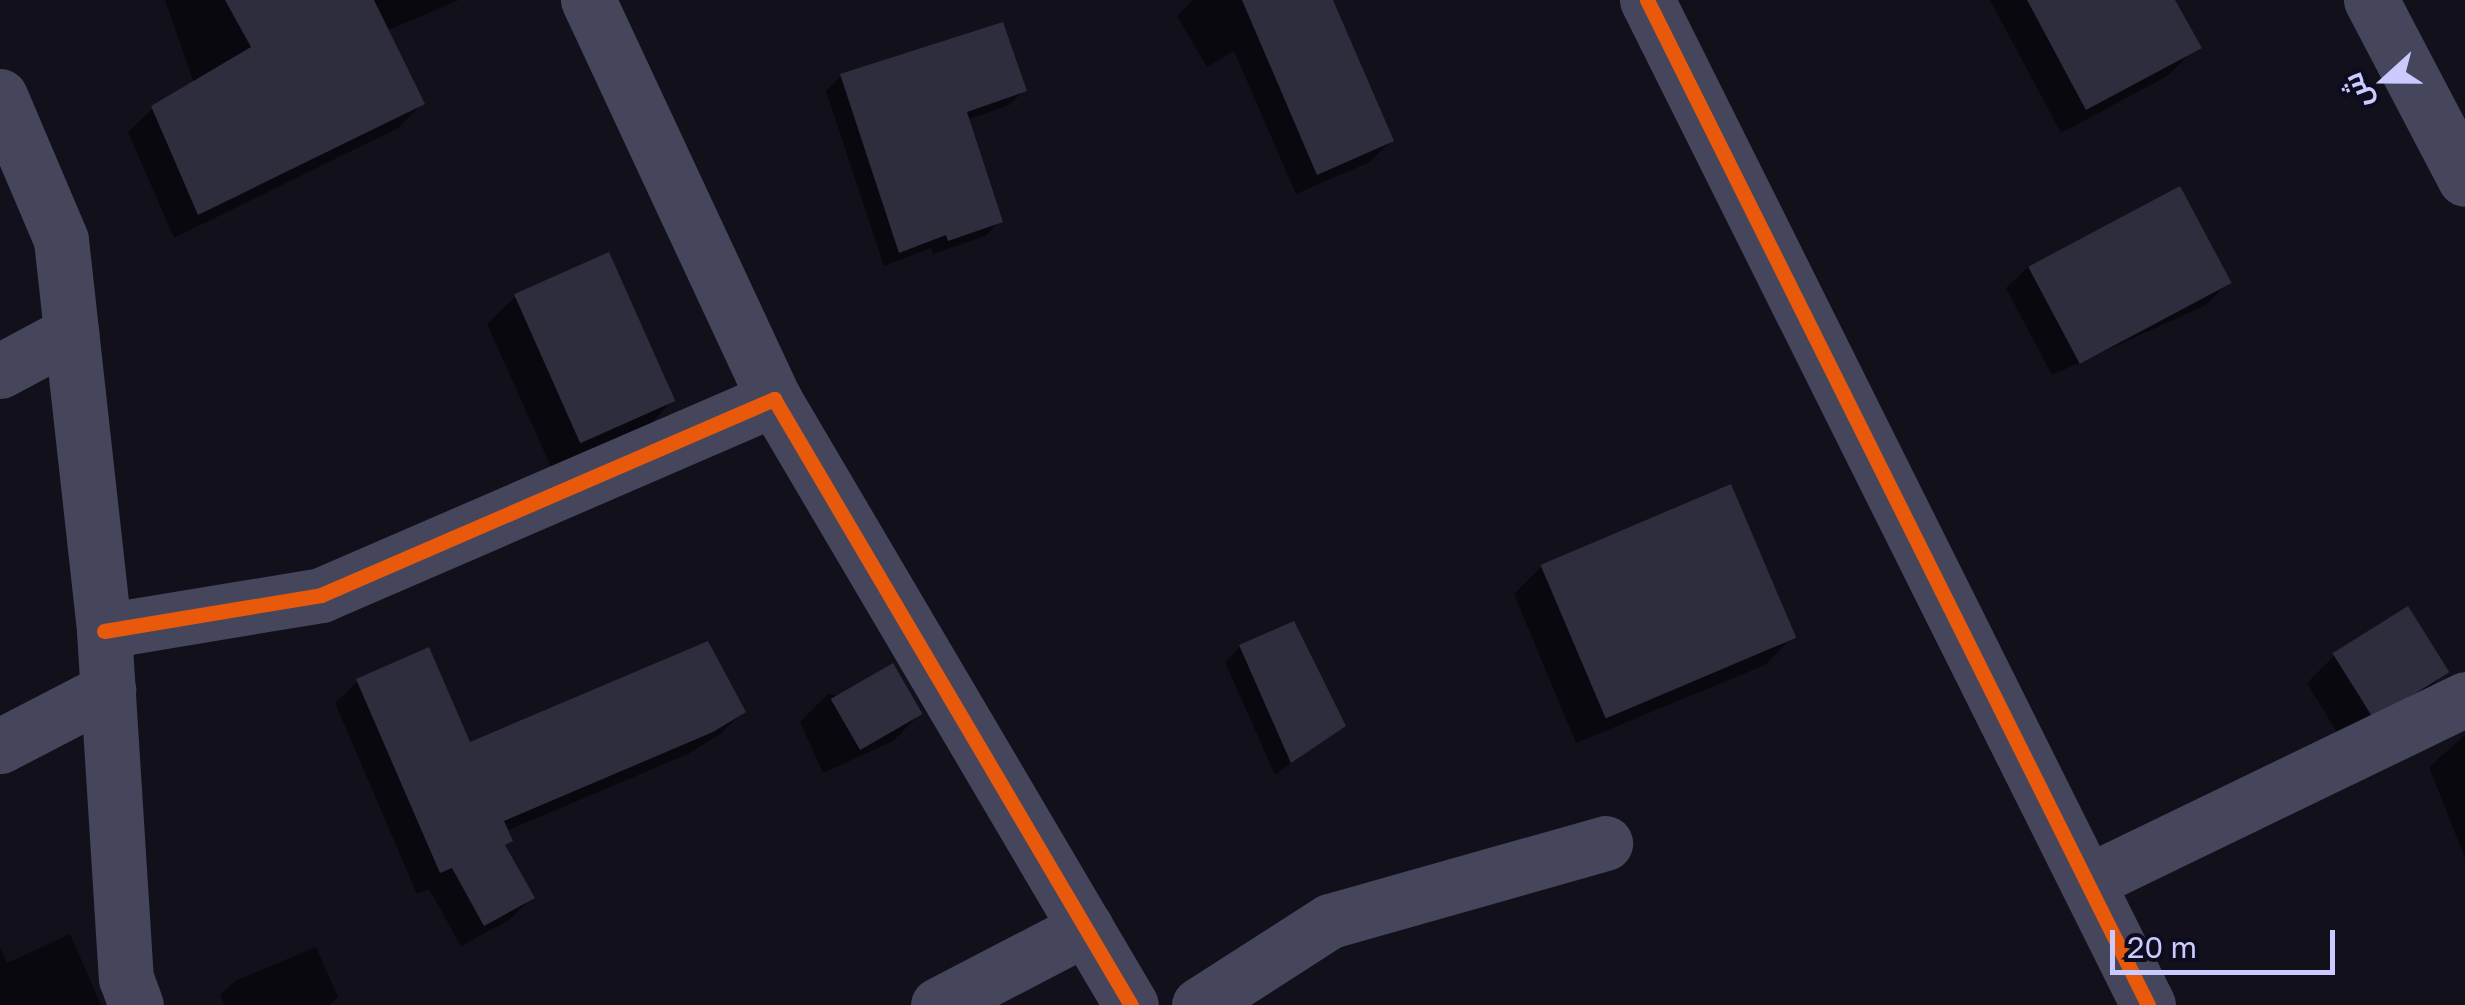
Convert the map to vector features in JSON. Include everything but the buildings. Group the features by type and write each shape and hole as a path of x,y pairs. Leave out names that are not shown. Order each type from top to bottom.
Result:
{"street":[{"path":"588,0 774,399 1131,1005"},
{"path":"1647,0 2148,1005"},
{"path":"2371,0 2465,180"},
{"path":"0,96 60,240 104,631 126,978 136,1005"},
{"path":"0,372 71,334"},
{"path":"104,631 321,595 774,399"},
{"path":"0,746 108,690"},
{"path":"2087,882 2465,699"},
{"path":"1200,1005 1330,921 1605,843"},
{"path":"938,1005 1086,928"}],"cycle path":[{"path":"1647,0 2148,1005"},
{"path":"104,631 321,595 774,399 1131,1005"}]}
